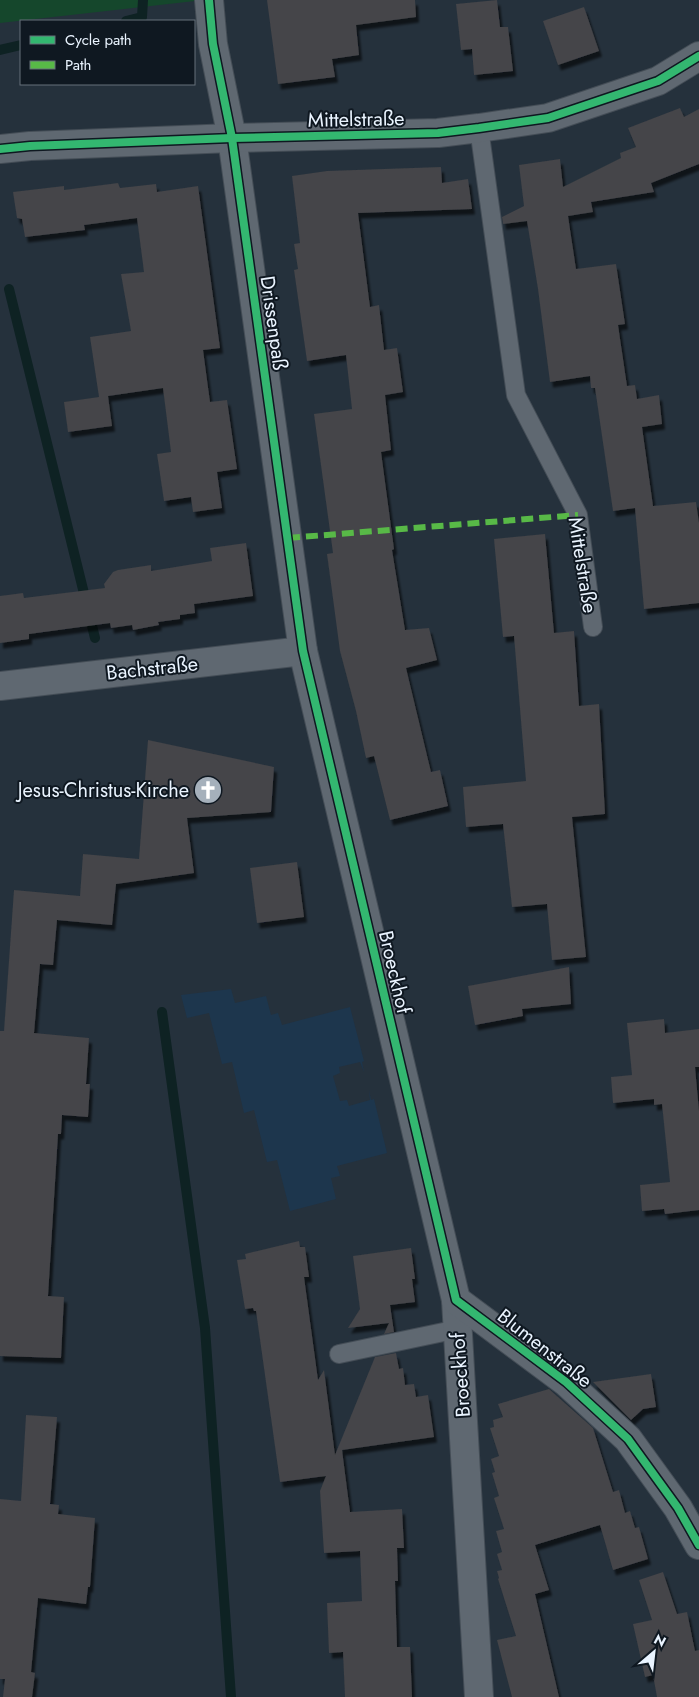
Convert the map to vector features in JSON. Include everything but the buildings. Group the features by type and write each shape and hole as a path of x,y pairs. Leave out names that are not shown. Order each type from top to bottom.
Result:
{"street":[{"name":"Drissenpaß","path":"209,0 213,44 232,138 303,651"},
{"name":"Mittelstraße","path":"0,149 30,146 232,138 438,133 479,128 548,118 658,81 699,56"},
{"name":"Bachstraße","path":"0,686 303,651"},
{"name":"Broeckhof","path":"303,651 456,1300 479,1697"},
{"name":"Blumenstraße","path":"456,1300 566,1382 628,1439 678,1508 699,1545"}],"lane":[{"name":"Mittelstraße","path":"479,128 516,395 578,515 592,627"},
{"path":"340,1354 458,1329"}],"shaded area":[{"path":"231,989 235,1003 266,996 271,1015 278,1013 282,1025 350,1007 364,1061 362,1062 364,1072 360,1062 339,1067 340,1073 333,1076 340,1101 347,1100 349,1106 370,1100 369,1090 371,1100 374,1099 387,1153 337,1166 340,1176 331,1178 336,1199 290,1211 277,1160 267,1162 254,1110 244,1113 232,1062 222,1064 209,1013 187,1018 181,995"}],"green space":[{"path":"0,0 195,0 195,1 0,23"}],"waterway":[{"path":"130,20 142,17 143,0"},
{"path":"0,50 20,45"},
{"path":"9,289 95,638"},
{"path":"162,1012 205,1328 231,1697"}],"marked path":[{"path":"288,538 578,515"}],"cycle path":[{"path":"209,0 213,44 232,138 303,651 456,1300 566,1382 628,1439 678,1508 699,1545"},
{"path":"0,149 30,146 232,138 438,133 479,128 548,118 658,81 699,56"}],"place":[{"name":"Jesus-Christus-Kirche","path":"208,790"}]}
